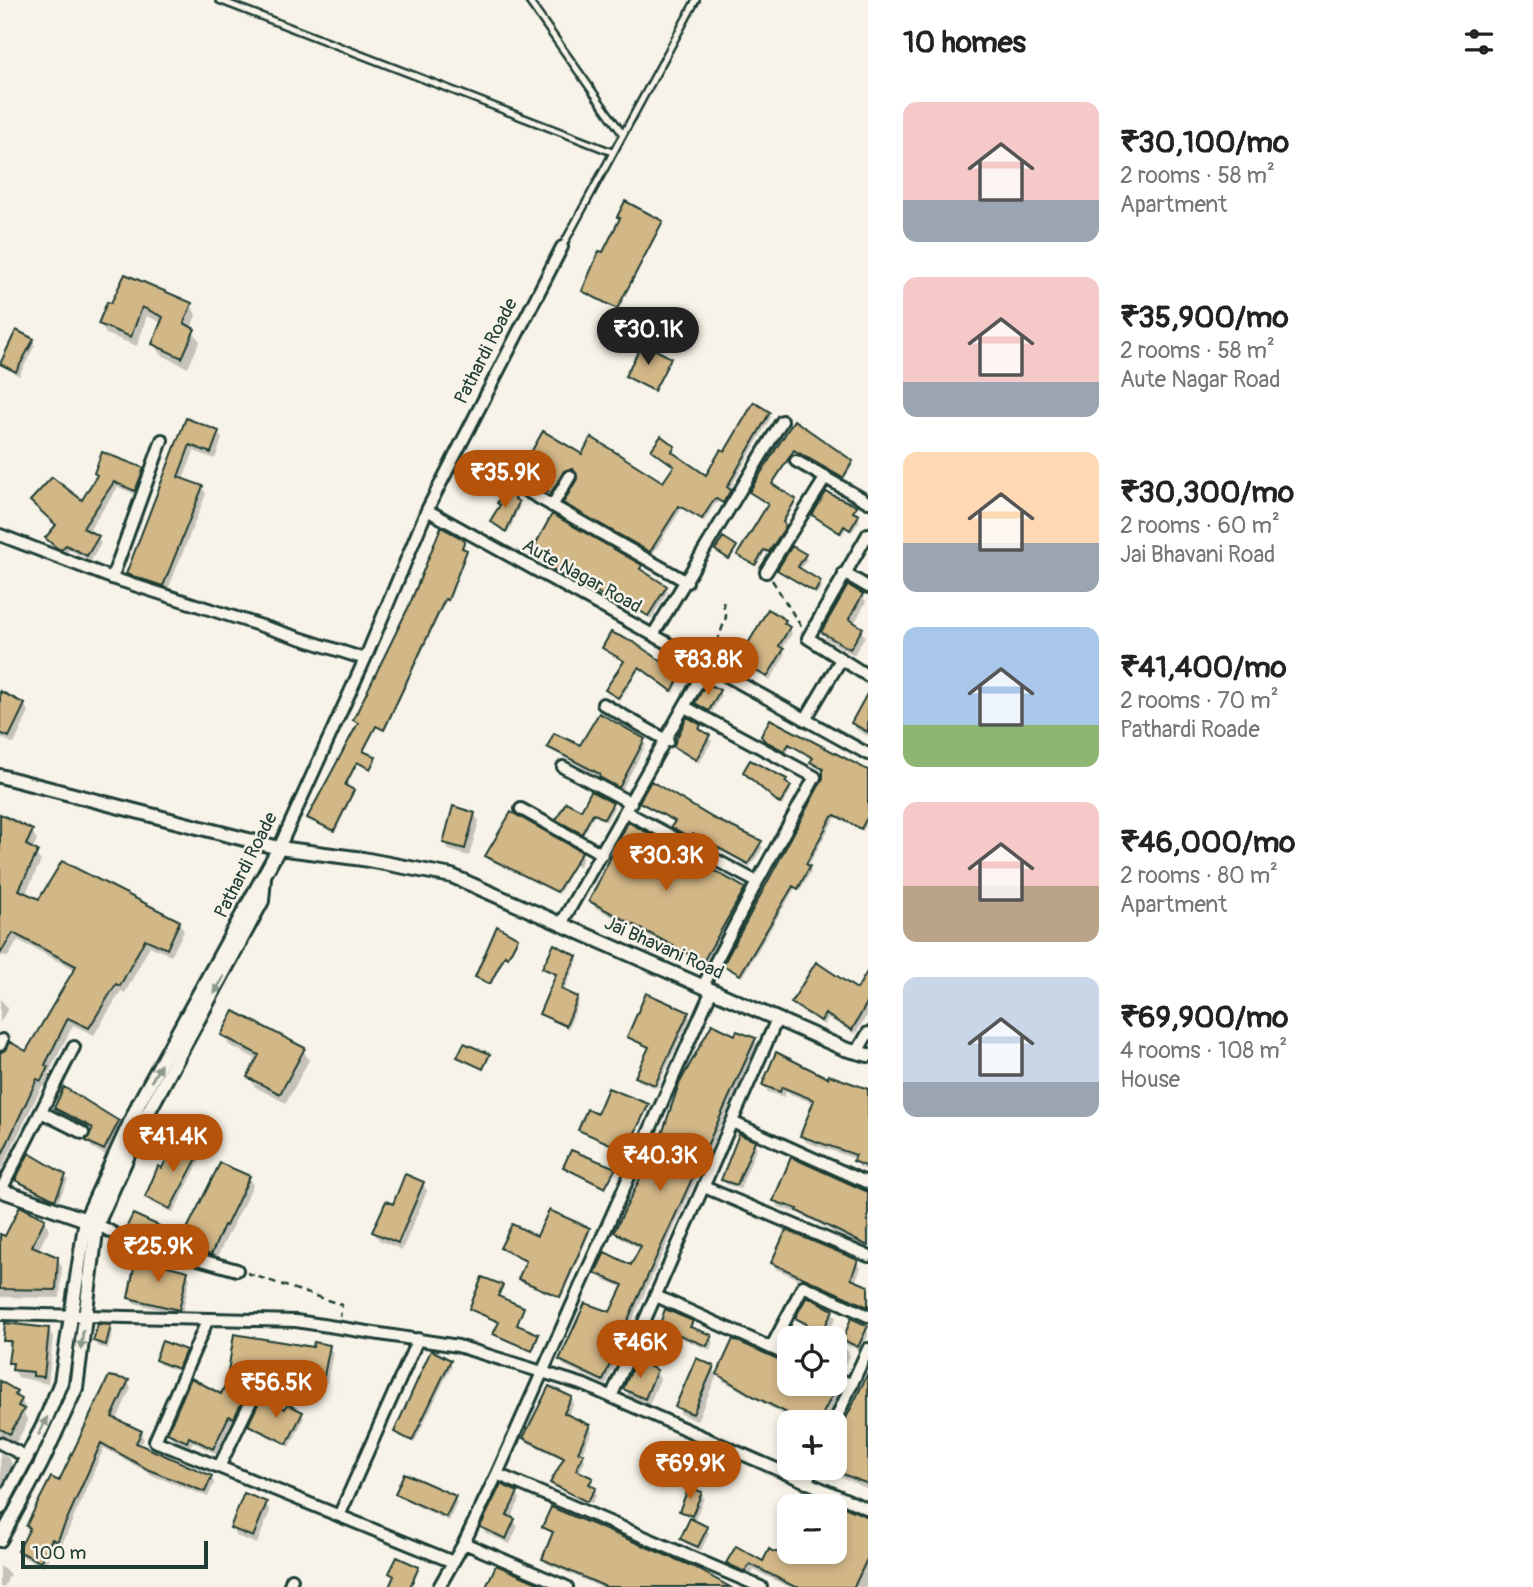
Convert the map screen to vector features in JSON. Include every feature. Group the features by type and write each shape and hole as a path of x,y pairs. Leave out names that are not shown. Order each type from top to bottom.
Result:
{"street":[{"name":"Pathardi Roade","path":"0,1508 58,1391 78,1315 91,1221 139,1103 279,848 365,659 427,510 562,247"},
{"path":"653,635 782,421"},
{"path":"112,578 162,440"},
{"path":"796,461 868,502"},
{"path":"552,506 570,477"},
{"path":"766,572 826,477"},
{"path":"516,485 687,582"},
{"name":"Aute Nagar Road","path":"427,510 868,754"},
{"path":"0,534 112,578 365,659"},
{"path":"868,534 808,638 840,661 868,676"},
{"path":"844,573 868,587"},
{"path":"805,720 840,661"},
{"path":"561,924 668,741 707,666"},
{"path":"603,704 668,741"},
{"path":"439,1587 464,1543 544,1373 708,988 757,881 815,777 685,707"},
{"path":"563,767 757,881"},
{"name":"Jai Bhavani Road","path":"0,776 279,848 363,859 452,876 862,1054"},
{"path":"521,808 602,854"},
{"path":"611,1397 777,1019"},
{"path":"862,1054 868,1033"},
{"path":"74,1047 1,1190 91,1221 120,1237 237,1270"},
{"path":"41,1112 83,1133"},
{"path":"732,1122 868,1183"},
{"path":"704,1186 868,1256"},
{"path":"771,1348 803,1286 868,1316"},
{"path":"656,1296 777,1351"},
{"path":"0,1314 208,1319 338,1326 458,1346 611,1397 868,1509"},
{"path":"0,1540 76,1388 78,1315"},
{"path":"208,1319 155,1441 453,1562"},
{"path":"339,1516 418,1339"},
{"path":"840,1410 868,1349"},
{"path":"847,1383 852,1385"},
{"path":"219,1467 253,1397"},
{"path":"0,1443 27,1457"},
{"path":"497,1474 761,1587"},
{"path":"464,1543 567,1587"}],"lane":[{"path":"219,0 612,152"},
{"path":"528,0 622,133"},
{"path":"562,247 696,0"}],"path":[{"path":"766,572 808,638"},
{"path":"707,666 723,631 726,617 722,597"},
{"path":"237,1270 342,1305 338,1326"}],"building":[{"path":"625,201 663,221 617,309 582,291 599,251 603,252 620,218 617,217"},
{"path":"125,274 192,303 184,323 195,329 182,358 152,344 163,317 142,307 131,337 98,324 107,302 111,303"},
{"path":"16,330 34,339 16,372 0,364"},
{"path":"643,343 671,358 654,391 625,376"},
{"path":"754,402 770,412 727,487 731,490 723,503 716,499 713,501 702,519 679,506 650,552 563,503 577,479 573,469 564,471 551,493 528,479 526,482 517,477 543,431 582,454 591,437 663,482 674,466 651,450 661,436 675,446 672,452 706,475 721,449 725,451"},
{"path":"186,418 219,431 211,453 190,445 178,477 203,486 163,586 126,574"},
{"path":"794,420 853,461 843,478 794,450 772,484 796,499 783,522 786,526 769,552 764,550 755,565 737,555 768,504 749,492"},
{"path":"102,452 144,468 135,491 114,482 83,528 99,536 87,556 66,545 61,550 45,538 56,525 30,501 52,477 82,500 97,475 94,473"},
{"path":"509,489 517,495 515,499 519,502 506,532 490,521 500,505 497,503"},
{"path":"826,492 857,506 853,512 859,515 850,530 844,526 840,533 812,515"},
{"path":"552,514 642,565 640,569 667,586 648,616 620,599 617,604 565,573 563,575 551,568 557,558 535,545"},
{"path":"441,527 465,540 462,548 467,550 448,600 445,599 384,730 376,726 363,751 376,757 370,769 357,762 345,785 354,790 334,831 307,818 358,723 353,720 409,606"},
{"path":"723,537 737,546 729,559 715,550"},
{"path":"792,546 806,554 798,567 821,581 815,592 777,570"},
{"path":"848,585 863,594 849,619 863,628 850,649 821,632"},
{"path":"768,609 786,620 784,623 790,627 779,646 784,649 767,677 738,661"},
{"path":"611,632 635,643 681,675 672,691 639,667 618,698 605,690 624,661 602,648"},
{"path":"706,683 720,690 709,711 695,703"},
{"path":"0,691 25,704 9,737 0,733"},
{"path":"868,692 868,732 851,723"},
{"path":"599,713 645,739 619,788 599,777 600,774 547,747 554,733 580,745"},
{"path":"687,717 701,725 699,729 710,735 696,760 673,746"},
{"path":"770,719 868,770 868,816 861,829 835,815 831,818 806,864 810,866 798,889 793,886 740,975 723,965 823,778 823,769 810,762 813,758 789,744 784,751 765,741 761,736"},
{"path":"750,760 787,779 785,782 791,786 780,804 743,772"},
{"path":"651,781 713,818 762,841 748,864 693,834 691,838 671,827 675,821 639,802"},
{"path":"591,791 613,803 604,819 593,813 582,834 556,820 566,802 581,810"},
{"path":"453,806 475,813 465,849 443,843"},
{"path":"511,812 582,852 557,892 485,856"},
{"path":"0,814 33,830 26,845 38,851 19,890 39,899 62,861 180,921 167,949 145,939 120,986 116,984 89,1028 68,1018 45,1065 48,1067 41,1081 37,1079 0,1159 0,1053 10,1042 26,1051 76,966 13,933 0,954"},
{"path":"628,822 745,888 703,962 589,901"},
{"path":"497,926 518,938 508,957 505,955 490,984 475,977"},
{"path":"554,944 577,956 561,989 578,997 566,1026 539,1014 556,974 542,968"},
{"path":"816,962 857,989 868,970 868,1001 852,1030 825,1014 821,1021 791,1003"},
{"path":"646,993 689,1012 655,1085 635,1077 649,1047 627,1037"},
{"path":"234,1011 305,1048 280,1094 247,1077 259,1055 221,1035"},
{"path":"712,1024 735,1035 737,1031 756,1038 630,1315 603,1381 559,1360 585,1303 610,1312 623,1285 595,1273 605,1252 631,1265 641,1246 614,1232 663,1131 679,1084"},
{"path":"464,1043 490,1054 483,1069 457,1057"},
{"path":"776,1052 828,1078 829,1075 868,1089 868,1167 853,1161 856,1155 800,1136 814,1100 782,1087 780,1092 762,1085"},
{"path":"64,1087 119,1121 104,1150 86,1141 93,1128 54,1108"},
{"path":"608,1088 649,1104 626,1151 578,1130 587,1109 597,1114"},
{"path":"739,1134 755,1141 737,1185 721,1180"},
{"path":"177,1138 201,1151 170,1209 145,1197 158,1166 162,1168"},
{"path":"571,1150 616,1168 605,1188 563,1167"},
{"path":"29,1153 66,1175 55,1200 15,1180"},
{"path":"791,1157 868,1192 868,1246 797,1211 798,1209 773,1201"},
{"path":"220,1163 250,1176 211,1255 179,1245"},
{"path":"405,1174 424,1182 398,1243 372,1232 386,1201 393,1204"},
{"path":"20,1206 45,1219 32,1246 58,1257 56,1290 0,1289 0,1234 5,1236"},
{"path":"549,1210 590,1228 560,1297 518,1279 526,1261 500,1248 512,1224 537,1236"},
{"path":"133,1214 164,1228 159,1238 145,1231 143,1235 125,1230"},
{"path":"786,1230 858,1260 851,1279 868,1286 868,1307 771,1263"},
{"path":"136,1258 188,1271 179,1310 128,1298"},
{"path":"482,1277 503,1285 498,1296 524,1307 517,1325 539,1334 532,1351 493,1334 499,1322 469,1309"},
{"path":"807,1296 833,1310 825,1326 806,1326 807,1324 795,1318"},
{"path":"665,1309 693,1321 690,1327 712,1335 707,1346 659,1327"},
{"path":"851,1318 868,1326 858,1347 847,1342 847,1329"},
{"path":"5,1323 49,1328 44,1377 33,1376 33,1372 12,1370 13,1363 8,1363 11,1341 3,1341"},
{"path":"98,1324 111,1325 106,1345 93,1341"},
{"path":"234,1334 313,1347 314,1342 330,1345 324,1376 291,1370 287,1385 228,1372"},
{"path":"733,1339 777,1359 777,1396 832,1396 825,1410 781,1410 717,1374"},
{"path":"162,1341 186,1350 178,1369 155,1360"},
{"path":"431,1350 451,1360 412,1441 394,1432"},
{"path":"696,1358 714,1366 693,1414 675,1407"},
{"path":"636,1360 657,1370 645,1399 623,1389"},
{"path":"868,1373 868,1484 847,1476 847,1416"},
{"path":"109,1376 129,1380 112,1417 142,1431 136,1443 212,1476 205,1492 149,1470 101,1443 57,1542 52,1539 40,1562 18,1551 30,1528 26,1526 51,1477 59,1481"},
{"path":"191,1378 221,1394 226,1383 247,1392 234,1418 229,1416 213,1449 189,1437 187,1442 167,1433"},
{"path":"0,1381 17,1391 15,1395 22,1399 18,1406 24,1409 10,1434 0,1429"},
{"path":"549,1386 572,1397 564,1413 590,1425 578,1452 584,1454 576,1470 593,1478 589,1484 596,1488 587,1502 550,1483 564,1458 523,1438"},
{"path":"261,1398 285,1409 287,1404 303,1412 287,1444 248,1425"},
{"path":"404,1473 456,1496 446,1517 395,1494"},
{"path":"501,1484 518,1492 507,1515 515,1519 506,1539 480,1527"},
{"path":"689,1487 702,1492 692,1516 679,1511"},
{"path":"244,1493 267,1502 253,1537 230,1528"},
{"path":"551,1507 694,1567 730,1587 606,1587 542,1559 553,1532 542,1527"},
{"path":"847,1508 868,1517 868,1557 854,1587 795,1587 750,1564 745,1572 726,1563 736,1546 763,1561 769,1549 777,1552 777,1564 847,1564"},
{"path":"690,1518 708,1527 698,1547 680,1539"},
{"path":"397,1557 419,1567 410,1587 389,1587 394,1576 389,1573"},
{"path":"496,1565 547,1587 486,1587"}]}
